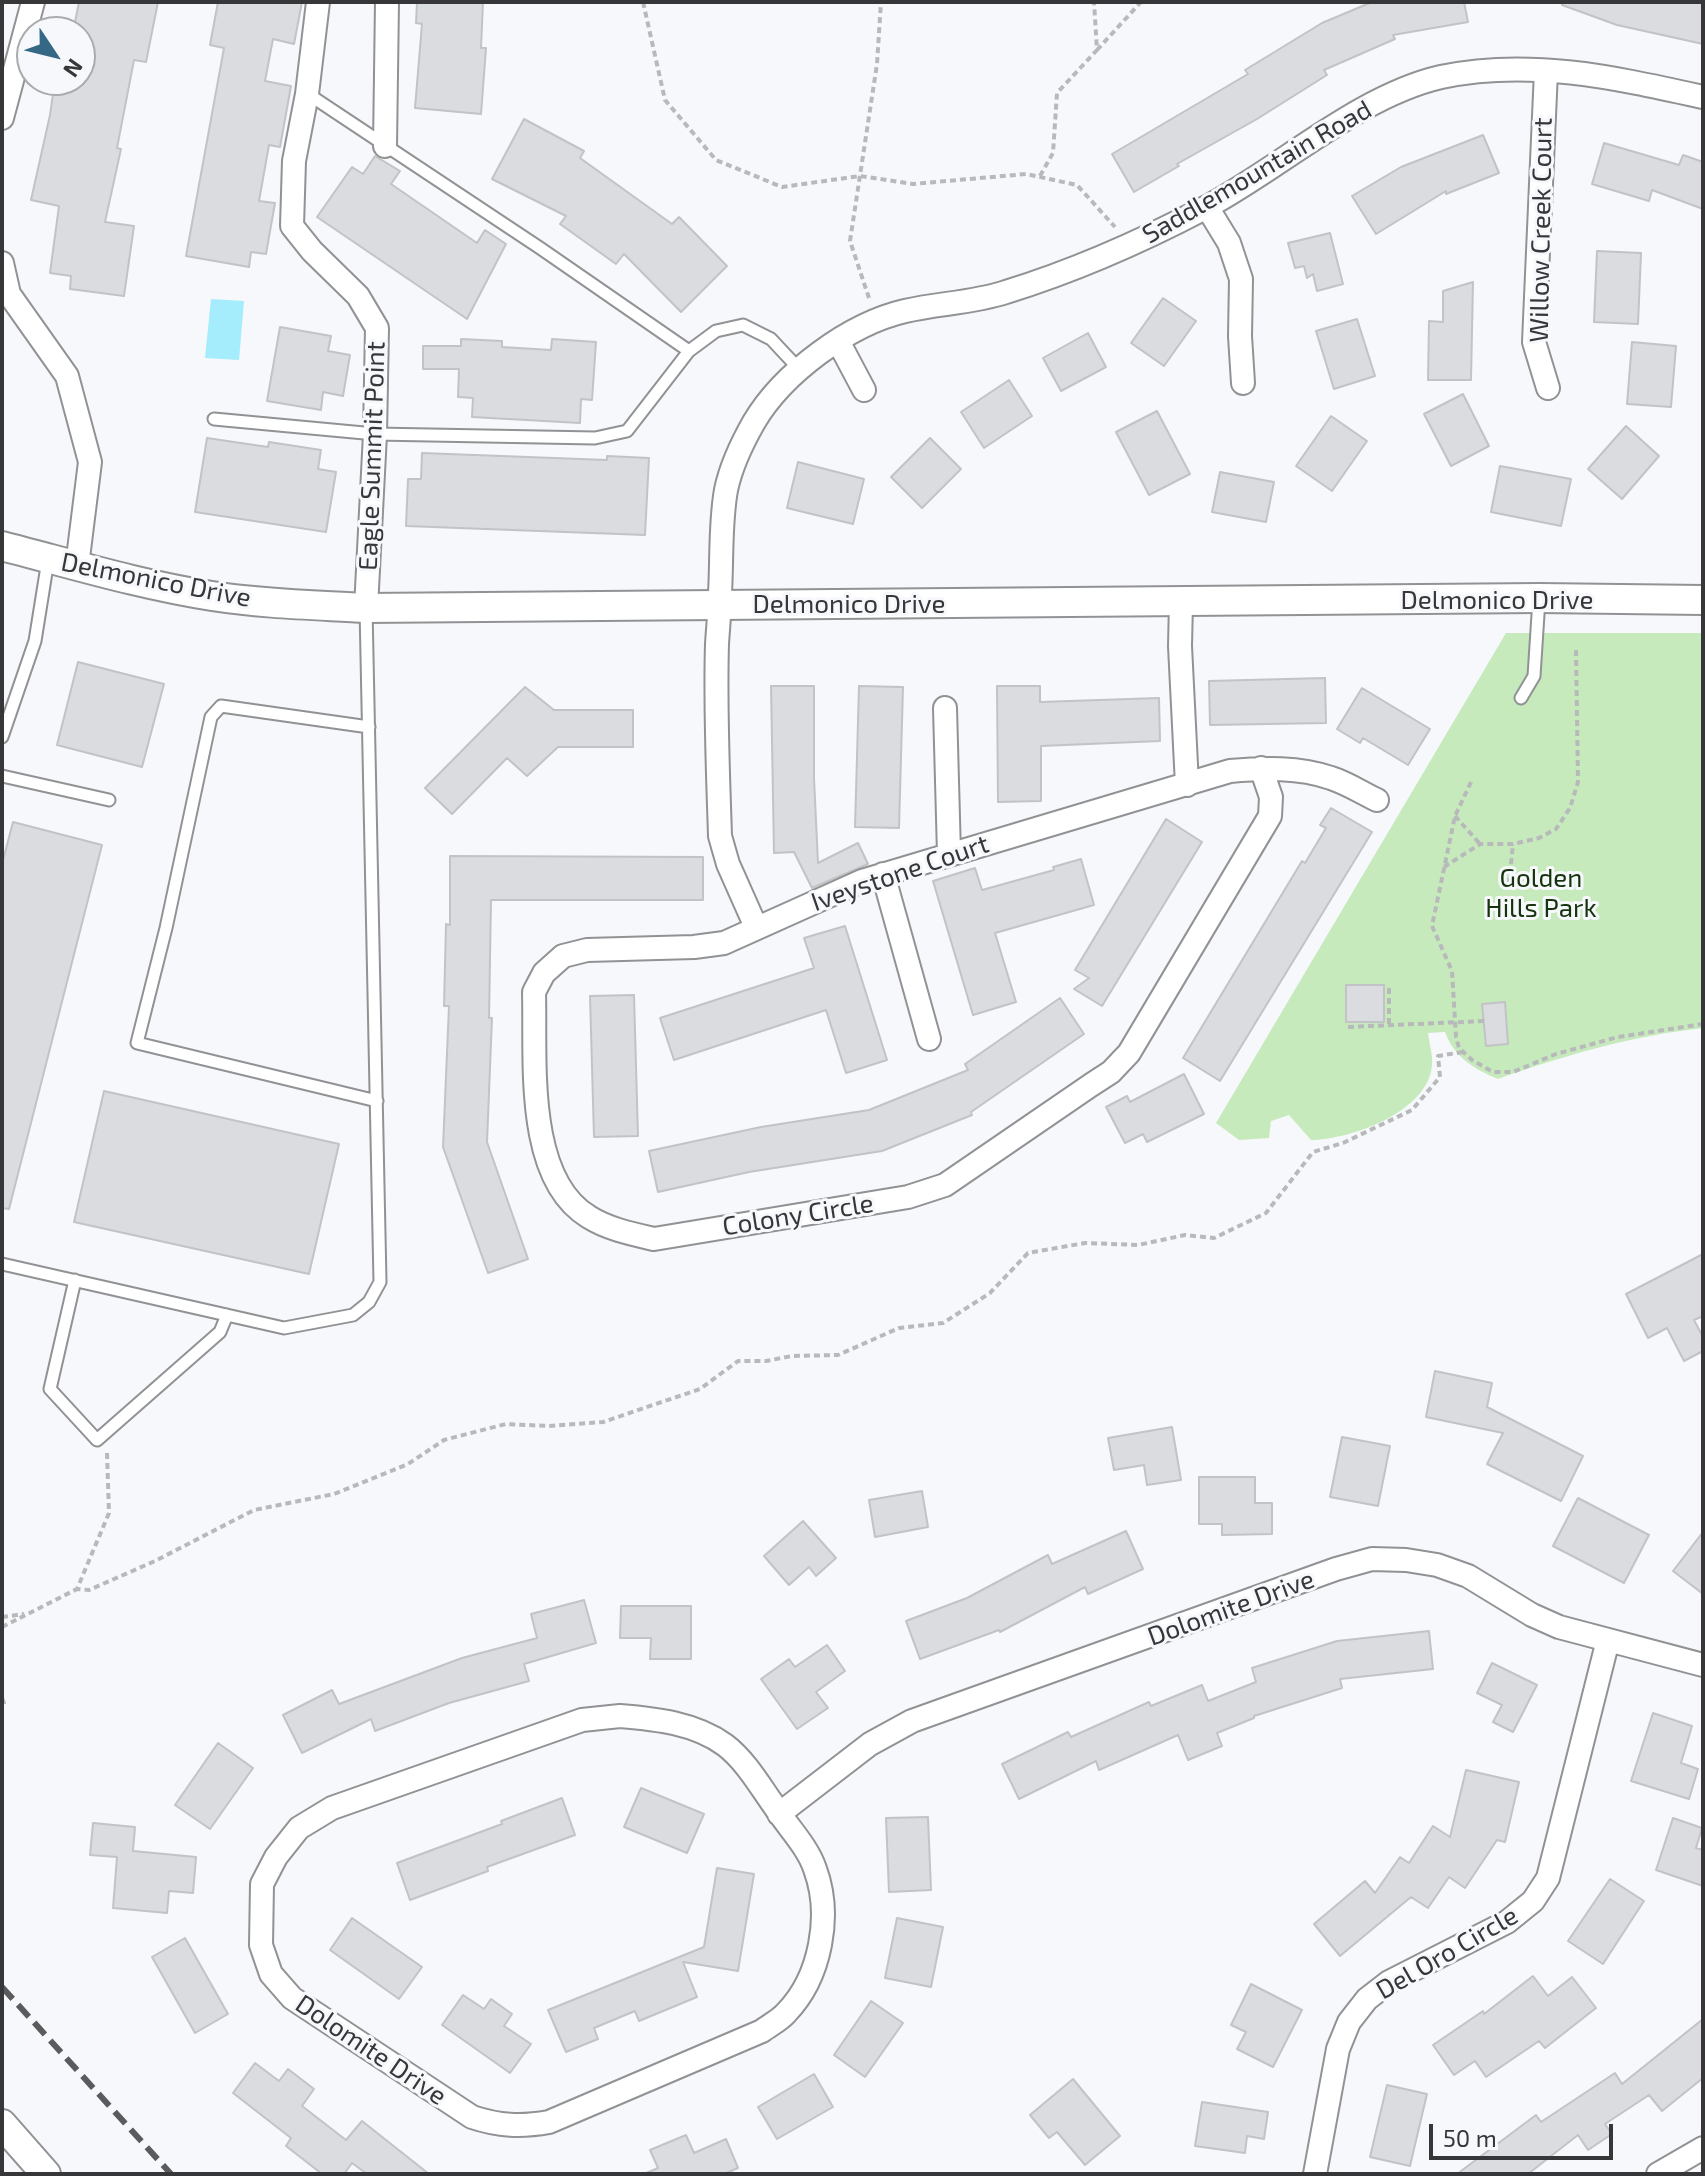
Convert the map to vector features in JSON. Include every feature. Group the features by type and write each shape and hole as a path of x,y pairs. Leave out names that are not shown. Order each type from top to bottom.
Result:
{"street":[{"path":"2,118 33,2"},
{"name":"Eagle Summit Point","path":"318,2 307,94 294,161 292,226 312,251 358,296 377,328 366,608"},
{"path":"385,146 387,2"},
{"name":"Saddlemountain Road","path":"720,604 726,490 738,453 756,418 782,385 800,370 838,341 876,321 905,311 1003,294 1131,244 1207,207 1355,115 1404,90 1439,78 1490,70 1592,74 1703,97"},
{"name":"Willow Creek Court","path":"1546,71 1534,342 1548,388"},
{"path":"1207,207 1229,243 1241,279 1243,383"},
{"path":"2,263 6,294 67,376 90,462 77,566"},
{"path":"838,341 864,390"},
{"name":"Delmonico Drive","path":"2,546 213,596 296,605 366,608 1539,598 1703,600"},
{"path":"1181,602 1187,785"},
{"path":"720,604 717,645 720,836 728,864 756,927"},
{"path":"945,708 949,854"},
{"name":"Iveystone Court","path":"756,927 883,874 1230,771 1261,768 1306,771 1333,779 1377,800"},
{"name":"Colony Circle","path":"756,927 724,943 694,947 587,950 563,956 544,973 534,992 539,1133 551,1170 567,1199 588,1217 622,1231 654,1239 908,1197 945,1185 1101,1079 1129,1053 1270,816 1271,797 1261,768"},
{"path":"883,874 929,1039"},
{"name":"Dolomite Drive","path":"779,1814 870,1744 912,1721 1336,1569 1372,1559 1437,1565 1468,1576 1532,1615 1559,1627 1703,1665"},
{"name":"Del Oro Circle","path":"1315,2174 1338,2049 1349,2022 1367,1999 1389,1982 1507,1922 1533,1901 1548,1878 1608,1640"},
{"name":"Dolomite Drive","path":"620,1716 697,1730 724,1745 744,1763 779,1814 814,1866 821,1891 822,1918 817,1957 803,1991 786,2014 762,2031 549,2122 525,2126 497,2125 472,2117 292,1998 271,1974 261,1945 259,1914 262,1884 276,1857 299,1828 332,1808 582,1720 620,1716"},
{"path":"2,2124 46,2174"},
{"path":"1658,2174 1703,2148"}],"lane":[{"path":"307,94 689,351"},
{"path":"214,419 375,434 595,438 627,431 689,351 716,331 743,325 771,339 800,370"},
{"path":"2,737 35,641 49,558"},
{"path":"1521,698 1534,676 1539,598"},
{"path":"2,1264 284,1328 353,1315 369,1302 380,1282 366,608"},
{"path":"369,727 221,706 211,717 166,928 137,1043 377,1101"},
{"path":"2,776 109,800"},
{"path":"75,1280 50,1389 97,1440 220,1332 227,1315"}],"path":[{"path":"643,2 665,100 716,160 782,187 860,176 913,184 1026,174 1077,185 1131,244"},
{"path":"876,321 850,241 877,64 881,2"},
{"path":"1094,2 1097,50"},
{"path":"1039,177 1053,153 1057,93 1141,2"},
{"path":"1442,869 1480,844 1513,844 1539,838 1556,829 1570,808 1578,782 1576,648"},
{"path":"1471,782 1455,816 1432,926 1452,971 1456,1037 1463,1052 1493,1072 1513,1072 1556,1054 1618,1037 1703,1024"},
{"path":"1455,816 1480,844"},
{"path":"1509,884 1513,844"},
{"path":"1389,988 1389,1025"},
{"path":"1348,1027 1484,1021"},
{"path":"2,1627 77,1589 89,1590 155,1561 254,1510 334,1494 408,1464 444,1440 506,1424 548,1426 603,1422 700,1389 738,1361 838,1355 899,1328 943,1323 990,1293 1028,1253 1085,1243 1138,1245 1185,1235 1214,1238 1266,1213 1313,1152 1343,1143 1412,1110 1440,1077 1438,1056 1463,1052"},
{"path":"77,1589 109,1513 106,1432"},
{"path":"2,1617 30,1613"},
{"path":"2,1698 2,1708"}],"green space":[{"name":"Golden Hills Park","path":"1506,633 1703,633 1703,1028 1599,1048 1498,1079 1466,1061 1445,1032 1428,1033 1432,1065 1427,1082 1417,1097 1385,1120 1346,1135 1311,1140 1289,1115 1271,1121 1269,1138 1239,1140 1216,1123"}],"water":[{"path":"211,299 244,301 239,360 205,358"}],"building":[{"path":"79,2 158,2 146,62 134,60 117,148 121,149 105,222 134,226 124,296 70,289 71,276 50,273 59,206 31,200 53,96 96,96 96,16 76,16"},
{"path":"218,2 302,2 294,44 273,39 265,81 291,86 280,147 269,145 259,201 275,203 266,254 251,252 249,267 186,256 224,48 210,45"},
{"path":"417,2 483,2 481,48 486,48 481,114 415,108 422,24 416,23"},
{"path":"1372,2 1464,2 1468,22 1393,35 1395,39 1324,70 1327,75 1134,192 1112,154 1248,74 1245,70 1322,23"},
{"path":"1562,2 1703,2 1703,44 1617,25 1562,5"},
{"path":"524,119 584,151 580,158 672,224 679,217 727,266 681,312 624,254 616,264 560,224 566,216 492,179"},
{"path":"1483,135 1499,173 1446,194 1446,191 1376,234 1352,196 1401,167"},
{"path":"1604,143 1679,165 1683,155 1703,162 1703,209 1652,190 1649,201 1592,184"},
{"path":"375,156 400,171 391,184 477,243 485,230 506,244 467,319 317,217 352,167 363,174"},
{"path":"1330,233 1343,284 1317,291 1313,274 1307,278 1304,266 1295,268 1288,243"},
{"path":"1597,251 1641,253 1638,324 1594,322"},
{"path":"1473,282 1471,380 1428,380 1429,321 1443,322 1443,291"},
{"path":"1163,298 1196,321 1164,366 1131,343"},
{"path":"1357,319 1375,376 1334,389 1316,331"},
{"path":"280,327 331,336 328,351 350,355 343,396 323,392 321,410 267,401"},
{"path":"1088,333 1106,367 1061,391 1043,358"},
{"path":"461,339 502,341 502,347 551,350 552,339 596,342 592,400 581,399 580,423 472,417 473,398 458,397 459,369 423,369 423,346 461,346"},
{"path":"1632,342 1676,346 1671,407 1627,404"},
{"path":"1009,380 1032,416 984,448 961,412"},
{"path":"1463,394 1489,446 1451,466 1424,414"},
{"path":"1157,411 1190,474 1149,495 1116,432"},
{"path":"1331,416 1367,441 1332,491 1296,466"},
{"path":"1626,426 1659,456 1622,499 1588,469"},
{"path":"207,438 268,447 269,442 321,450 318,469 336,472 326,532 195,512"},
{"path":"930,438 961,469 922,508 891,477"},
{"path":"422,453 607,460 607,456 649,458 645,535 406,526 408,479 421,479"},
{"path":"798,462 864,479 853,524 787,508"},
{"path":"1500,466 1571,479 1561,526 1491,512"},
{"path":"1220,472 1274,482 1266,522 1212,512"},
{"path":"78,662 164,684 142,767 57,745"},
{"path":"1325,678 1326,723 1210,725 1209,681"},
{"path":"771,686 814,686 818,863 858,843 868,864 812,888 794,852 774,853"},
{"path":"859,686 903,687 899,828 855,827"},
{"path":"997,686 1040,686 1040,702 1159,698 1160,741 1041,746 1041,801 998,802"},
{"path":"525,687 554,710 633,710 633,747 558,747 527,776 507,758 452,814 425,788"},
{"path":"1362,688 1430,729 1408,765 1363,738 1360,743 1337,729"},
{"path":"1331,808 1372,832 1220,1081 1183,1058 1302,861 1305,863 1326,828 1320,825"},
{"path":"1166,819 1202,842 1102,1006 1074,989 1089,978 1075,970"},
{"path":"13,822 102,845 9,1209 2,1208 2,864"},
{"path":"450,856 703,857 703,900 491,900 489,1018 492,1018 487,1142 528,1259 488,1273 443,1147 449,1006 444,1006 446,924 450,925"},
{"path":"1081,859 1094,905 995,933 1016,1002 973,1015 933,881 975,868 982,890 1054,870 1053,867"},
{"path":"845,926 887,1060 846,1073 826,1010 674,1060 660,1018 814,968 804,938"},
{"path":"1346,985 1384,985 1384,1022 1346,1022"},
{"path":"634,995 638,1136 594,1137 590,996"},
{"path":"1060,998 1084,1034 971,1112 972,1115 882,1151 749,1172 658,1192 649,1151 761,1127 869,1110 968,1070 965,1064"},
{"path":"1505,1002 1508,1044 1486,1046 1482,1004"},
{"path":"1184,1074 1204,1114 1147,1142 1143,1134 1125,1143 1106,1107 1127,1096 1130,1102"},
{"path":"104,1091 339,1144 309,1274 74,1222"},
{"path":"1703,1254 1703,1316 1694,1320 1703,1337 1703,1351 1684,1361 1667,1328 1648,1338 1626,1294"},
{"path":"1435,1371 1492,1383 1487,1407 1583,1456 1561,1501 1487,1464 1503,1433 1426,1417"},
{"path":"1172,1427 1181,1480 1147,1485 1144,1465 1114,1470 1108,1438"},
{"path":"1342,1437 1390,1446 1378,1506 1330,1497"},
{"path":"1199,1477 1255,1477 1255,1503 1272,1503 1272,1534 1222,1535 1222,1524 1199,1524"},
{"path":"922,1491 928,1527 875,1537 869,1500"},
{"path":"1578,1498 1649,1535 1624,1583 1553,1546"},
{"path":"803,1521 836,1558 816,1576 809,1567 789,1585 764,1556"},
{"path":"1126,1531 1143,1569 1088,1594 1085,1587 1000,1632 920,1659 906,1621 967,1598 1048,1555 1052,1564"},
{"path":"1703,1532 1703,1594 1673,1571"},
{"path":"584,1600 596,1643 524,1664 529,1681 449,1703 375,1731 371,1719 302,1753 283,1715 332,1690 339,1704 462,1658 537,1638 531,1614"},
{"path":"621,1606 691,1606 691,1659 650,1659 651,1638 620,1638"},
{"path":"1429,1631 1433,1669 1340,1679 1342,1688 1254,1716 1217,1733 1222,1746 1188,1760 1178,1735 1099,1770 1096,1761 1019,1799 1002,1764 1068,1732 1071,1737 1149,1702 1151,1706 1202,1685 1208,1701 1256,1682 1252,1668 1337,1641"},
{"path":"827,1645 845,1671 816,1692 828,1708 797,1729 761,1679 789,1659 795,1667"},
{"path":"1492,1663 1537,1685 1513,1732 1493,1722 1502,1705 1477,1693"},
{"path":"1653,1713 1692,1726 1681,1763 1698,1769 1689,1799 1631,1781"},
{"path":"218,1743 253,1768 210,1829 175,1805"},
{"path":"1466,1770 1519,1782 1505,1842 1497,1840 1465,1888 1449,1877 1428,1908 1411,1897 1340,1956 1314,1924 1365,1881 1375,1893 1400,1857 1409,1863 1433,1826 1450,1837"},
{"path":"641,1788 704,1814 687,1853 624,1827"},
{"path":"562,1798 575,1835 487,1867 488,1871 410,1900 397,1863"},
{"path":"928,1817 931,1890 889,1892 886,1818"},
{"path":"1673,1818 1702,1828 1696,1848 1703,1850 1703,1886 1656,1870"},
{"path":"93,1823 135,1827 133,1851 196,1857 193,1893 169,1891 167,1913 113,1908 117,1857 90,1855"},
{"path":"717,1868 754,1874 738,1971 683,1962 697,1997 639,2021 635,2011 594,2028 598,2039 566,2052 548,2010 704,1947"},
{"path":"1610,1879 1644,1901 1603,1964 1568,1941"},
{"path":"352,1918 422,1967 399,1999 330,1950"},
{"path":"897,1918 943,1927 931,1987 885,1978"},
{"path":"185,1938 228,2014 195,2033 152,1957"},
{"path":"1533,1976 1548,1996 1572,1977 1596,2008 1545,2048 1539,2041 1486,2077 1475,2061 1454,2075 1433,2045 1483,2011 1484,2014"},
{"path":"1251,1984 1302,2010 1273,2067 1237,2049 1246,2032 1231,2025"},
{"path":"463,1995 484,2009 491,1999 512,2014 504,2026 531,2044 510,2073 442,2025"},
{"path":"871,2001 903,2023 865,2077 834,2055"},
{"path":"1703,2019 1703,2078 1662,2111 1649,2095 1605,2124 1612,2134 1588,2150 1578,2135 1528,2174 1457,2174 1536,2115 1541,2122 1615,2073 1622,2084"},
{"path":"255,2063 279,2081 288,2069 314,2089 302,2106 346,2140 362,2121 429,2174 367,2174 352,2163 344,2174 322,2174 286,2146 291,2138 233,2093"},
{"path":"814,2074 833,2107 777,2139 758,2107"},
{"path":"1073,2079 1120,2136 1085,2165 1057,2132 1049,2138 1030,2115"},
{"path":"1387,2085 1427,2094 1410,2166 1370,2157"},
{"path":"1202,2102 1268,2112 1264,2139 1247,2136 1245,2153 1195,2146"},
{"path":"686,2135 694,2153 726,2139 738,2168 724,2174 644,2174 658,2168 650,2150"}],"railway":[{"path":"2,1987 171,2174"}]}
